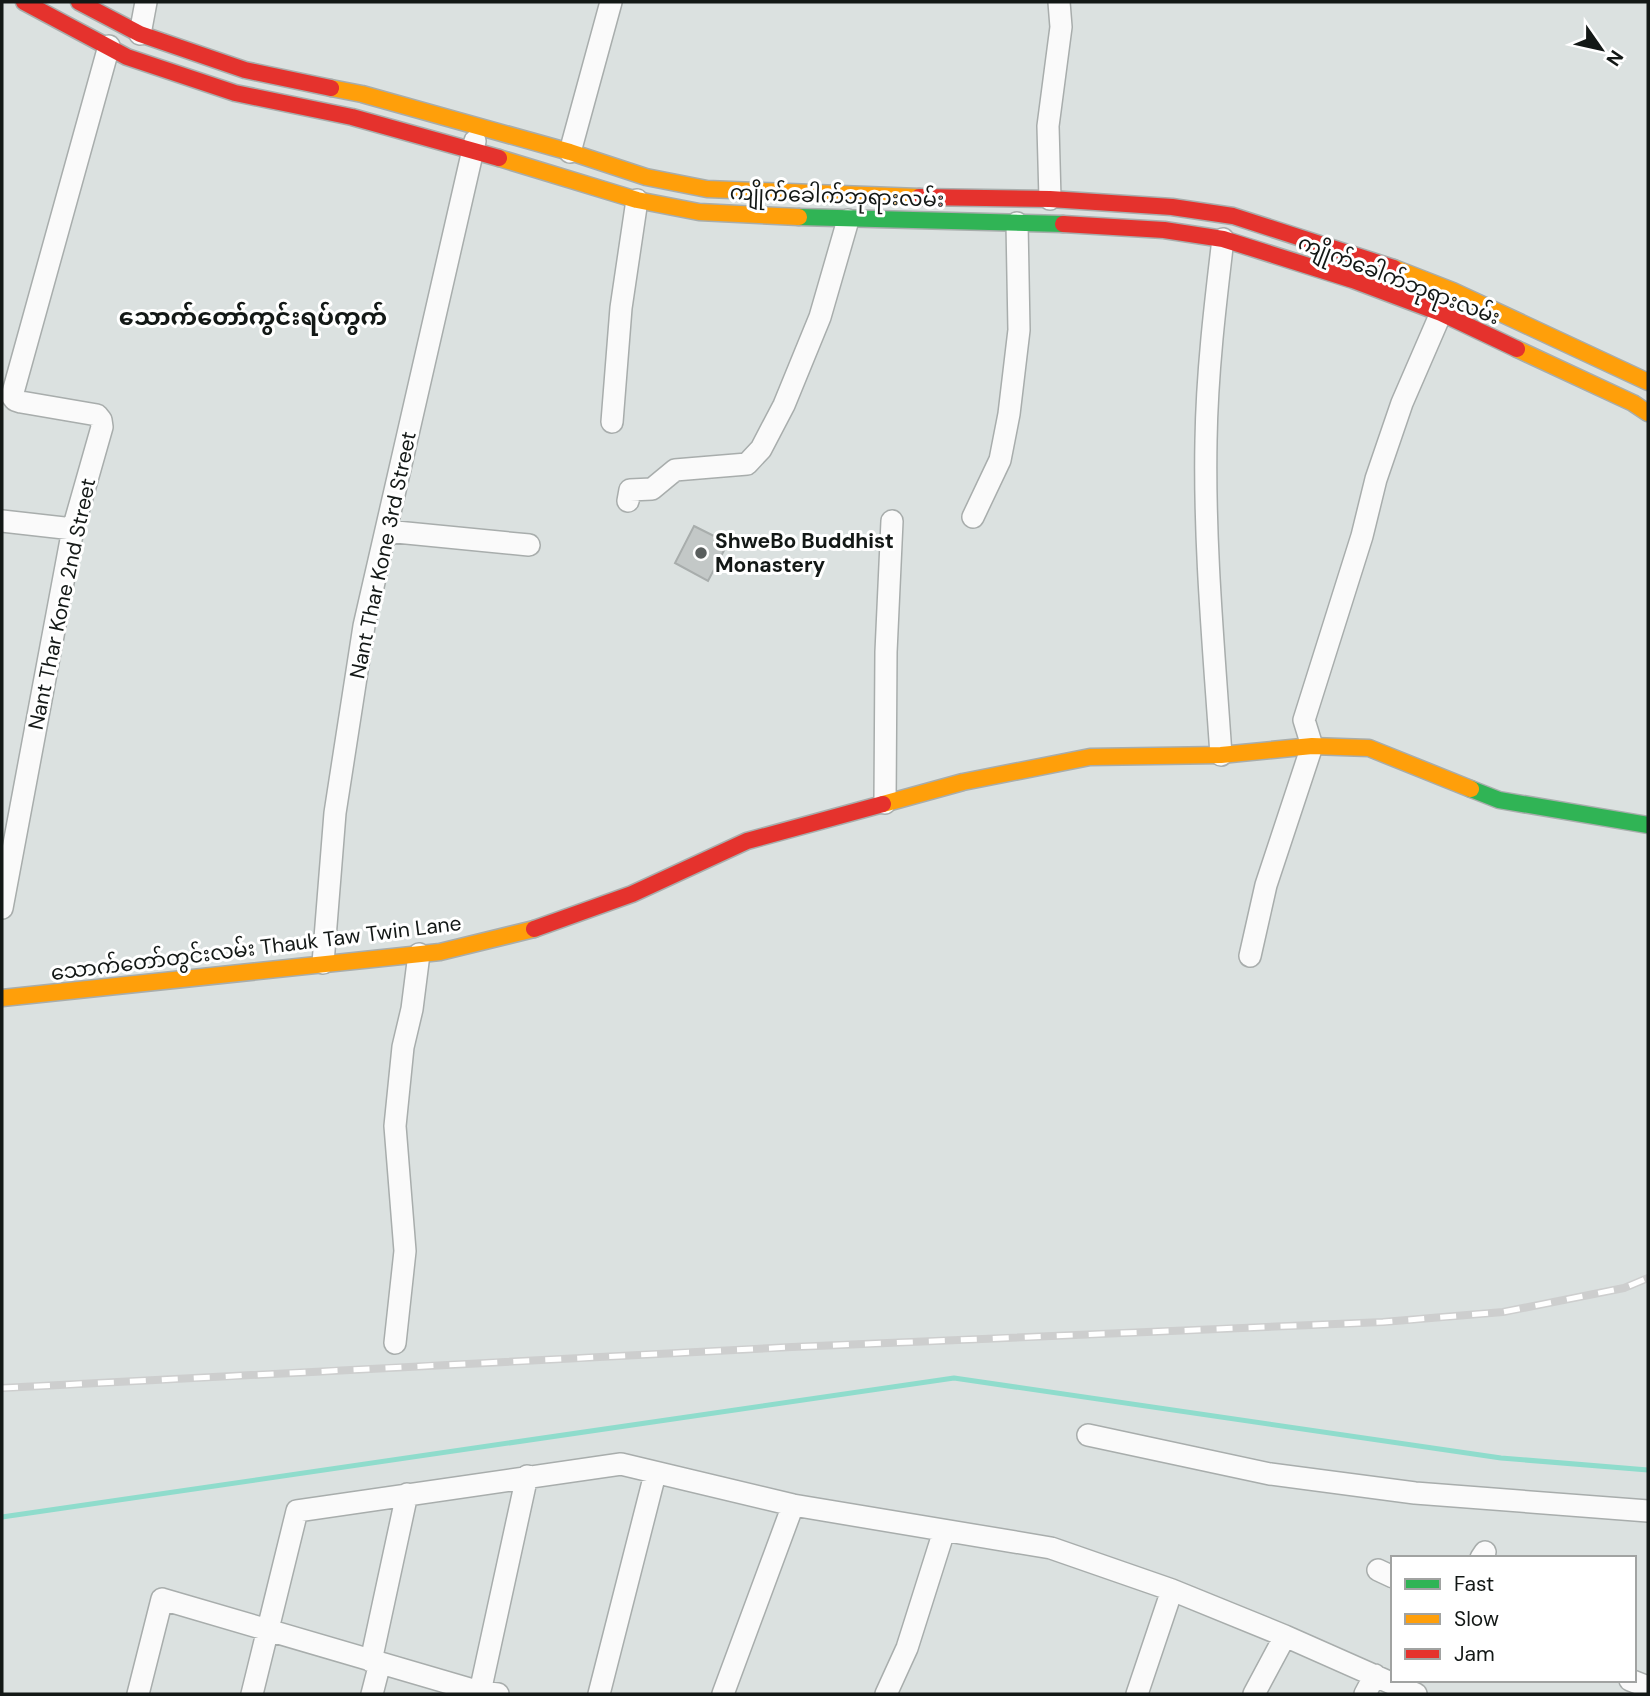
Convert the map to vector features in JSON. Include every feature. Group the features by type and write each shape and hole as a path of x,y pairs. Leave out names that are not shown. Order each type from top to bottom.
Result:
{"main road":[{"name":"ကျိုက်ခေါက်ဘုရားလမ်း","path":"24,2 127,57 235,93 352,117 637,200 699,212 848,220 1017,223 1164,230 1223,239 1353,280 1441,313 1633,402 1648,413"},
{"name":"ကျိုက်ခေါက်ဘုရားလမ်း","path":"79,2 140,34 246,70 362,94 570,152 646,177 707,189 854,196 1050,199 1172,207 1233,216 1364,257 1453,291 1648,382"},
{"name":"သောက်တော်တွင်းလမ်း Thauk Taw Twin Lane","path":"2,998 440,952 545,926 632,894 747,841 963,782 1090,757 1220,755 1312,746 1370,748 1499,800 1648,825"}],"street":[{"path":"140,34 146,2"},
{"path":"570,152 611,2"},
{"path":"1050,199 1048,126 1061,27 1059,2"},
{"name":"Nant Thar Kone 2nd Street","path":"2,908 74,529 102,427 97,415 21,402 12,396 109,46"},
{"name":"Nant Thar Kone 3rd Street","path":"323,964 337,799 364,626 479,127"},
{"path":"612,422 621,308 637,200"},
{"path":"628,501 630,489 652,489 675,470 747,464 761,449 784,405 820,317 848,220"},
{"path":"973,517 1000,460 1009,414 1019,330 1017,223"},
{"path":"1220,755 1209,561 1206,441 1211,346 1223,239"},
{"path":"1250,956 1266,885 1312,746 1304,720 1362,536 1376,479 1402,403 1441,313"},
{"path":"2,521 74,529"},
{"path":"885,803 886,652 892,522"},
{"path":"386,531 528,545"},
{"path":"395,1343 405,1251 395,1126 403,1047 412,1009 419,954"},
{"path":"1088,1435 1270,1474 1415,1493 1648,1511"},
{"path":"252,1694 297,1510 621,1464 793,1505 1051,1548 1172,1590 1418,1694"},
{"path":"599,1694 655,1474"},
{"path":"138,1694 162,1599 489,1693 527,1476"},
{"path":"372,1694 375,1662 407,1494"},
{"path":"723,1694 793,1505"},
{"path":"886,1694 907,1648 944,1531"},
{"path":"1137,1694 1172,1590"},
{"path":"1254,1694 1285,1636"},
{"path":"1365,1694 1375,1675"}],"building":[{"name":"ShweBo Buddhist Monastery","path":"694,526 728,543 708,581 675,563"}],"waterway":[{"path":"2,1517 954,1378 1501,1458 1648,1470"}],"railway":[{"path":"2,1388 792,1347 1383,1322 1503,1312 1624,1288 1648,1278"}],"traffic: fast":[{"path":"799,217 1063,224"},
{"path":"1471,789 1499,800 1648,825"}],"traffic: slow":[{"path":"331,88 362,94 570,152 646,177 707,189 919,197"},
{"path":"499,158 637,200 699,212 799,217"},
{"path":"1394,268 1453,291 1648,382"},
{"path":"1517,349 1633,403 1648,413"},
{"path":"883,804 963,782 1090,757 1221,755 1312,746 1369,748 1471,789"},
{"path":"2,998 440,952 534,929"}],"traffic: jam":[{"path":"24,2 127,57 235,93 352,117 499,158"},
{"path":"79,2 140,34 245,70 331,88"},
{"path":"919,197 1050,199 1172,207 1233,216 1394,268"},
{"path":"1063,224 1164,230 1223,239 1353,280 1441,313 1517,349"},
{"path":"534,929 632,894 747,841 883,804"}],"place":[{"name":"ShweBo Buddhist Monastery","path":"701,553"}],"district":[{"name":"သောက်တော်ကွင်းရပ်ကွက်","path":"253,317"}]}
